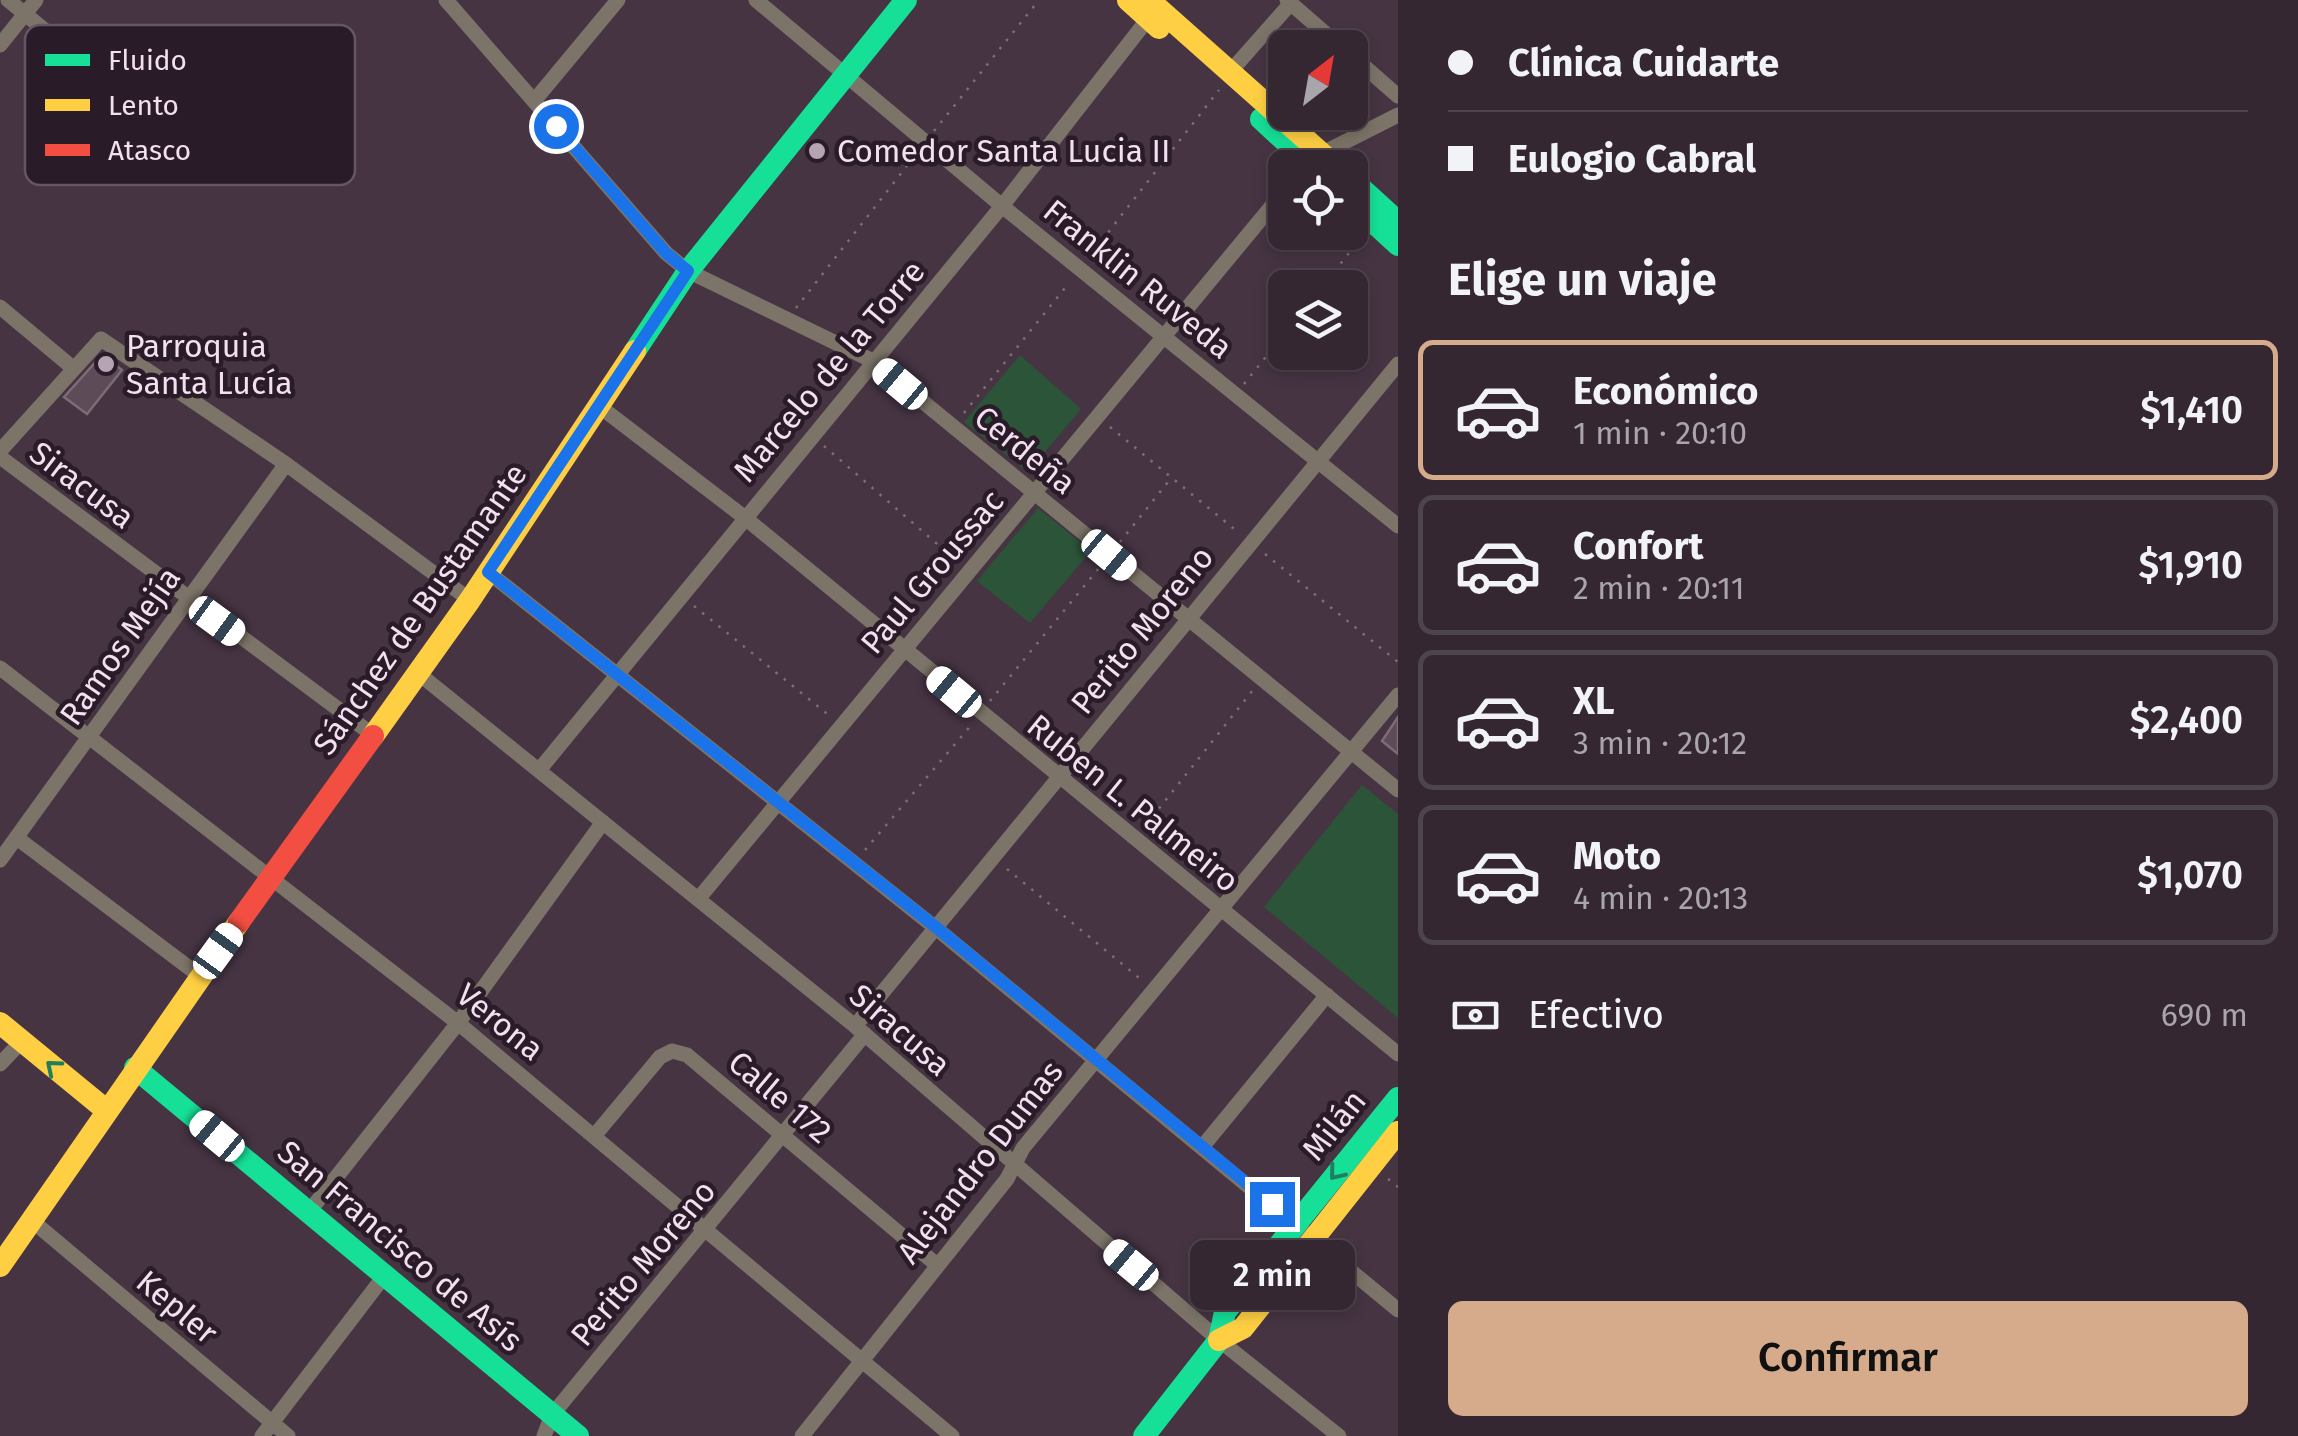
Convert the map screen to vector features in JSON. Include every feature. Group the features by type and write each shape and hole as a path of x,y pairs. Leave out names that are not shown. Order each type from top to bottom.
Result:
{"street":[{"path":"8,0 38,25"},
{"path":"0,44 36,0"},
{"name":"Cerdeña","path":"446,0 666,253 688,271 873,361 1398,790"},
{"path":"534,101 618,0"},
{"name":"Franklin Ruveda","path":"756,0 1002,206 1398,526"},
{"name":"Sánchez de Bustamante","path":"2,1259 470,600 688,271 906,0"},
{"path":"1128,0 1152,6 1230,72 1305,150"},
{"path":"1230,72 1289,2 1321,30"},
{"path":"1152,6 1303,150"},
{"name":"Marcelo de la Torre","path":"540,769 1002,206 1152,6"},
{"path":"1368,70 1398,96"},
{"path":"1338,150 1398,114"},
{"path":"1368,194 1398,222"},
{"name":"Paul Groussac","path":"698,898 1268,211"},
{"path":"1368,217 1398,245"},
{"path":"0,307 74,368"},
{"path":"0,454 101,340 286,464 470,600"},
{"name":"Perito Moreno","path":"548,1425 783,1135 937,928 1398,364"},
{"name":"Ruben L. Palmeiro","path":"599,406 744,517 1398,1054"},
{"name":"Siracusa","path":"0,454 186,598 373,734"},
{"name":"Ramos Mejía","path":"0,860 286,464"},
{"path":"488,572 937,928 1398,1310"},
{"name":"Verona","path":"0,668 273,877 596,1134 952,1436"},
{"name":"Siracusa","path":"418,673 860,1030 1218,1340 1339,1436"},
{"name":"Alejandro Dumas","path":"802,1436 1014,1166 1023,1148 1398,695"},
{"path":"308,1213 458,1023 603,822"},
{"path":"17,838 200,976"},
{"path":"1203,1146 1327,995"},
{"path":"0,1023 106,1110"},
{"path":"0,1064 22,1041"},
{"name":"Calle 172","path":"596,1134 660,1057 672,1051 687,1055 937,1265"},
{"name":"San Francisco de Asís","path":"135,1068 385,1275 548,1425 578,1436"},
{"name":"Milán","path":"1304,1231 1398,1098"},
{"name":"Milán","path":"1144,1436 1218,1340 1225,1312 1398,1132"},
{"name":"Kepler","path":"30,1219 268,1430 288,1436"},
{"path":"268,1430 385,1275"}],"path":[{"path":"788,317 1039,0"},
{"path":"1335,270 1373,222"},
{"path":"1236,393 1268,353"},
{"path":"812,435 969,572"},
{"path":"854,863 1172,477"},
{"path":"681,596 839,724"},
{"path":"1135,839 1260,681"},
{"path":"994,858 1153,990"}],"green space":[{"path":"1020,355 1081,409 1028,472 964,422"},
{"path":"1038,508 1091,551 1030,623 977,581"},
{"path":"1362,785 1398,814 1398,1018 1264,907"}],"building":[{"name":"Parroquia Santa Lucía","path":"102,355 122,370 87,414 64,397"},
{"path":"1398,717 1398,754 1382,741"}],"traffic: fast":[{"path":"635,351 688,271 906,0"},
{"path":"1261,119 1295,150"},
{"path":"1368,194 1398,222"},
{"path":"1368,218 1398,245"},
{"path":"135,1068 578,1436"},
{"path":"1144,1436 1219,1340 1225,1312 1398,1098"}],"traffic: slow":[{"path":"1128,0 1159,28"},
{"path":"1149,0 1318,150"},
{"path":"373,736 470,600 635,351"},
{"path":"0,1266 239,922"},
{"path":"0,1023 106,1110"},
{"path":"1219,1340 1243,1328 1398,1132"}],"traffic: jam":[{"path":"239,922 373,736"}],"place":[{"name":"Comedor Santa Lucia II","path":"817,151"},
{"name":"Parroquia Santa Lucía","path":"106,364"}],"route":[{"path":"556,126 666,253 688,271 488,572 937,928 1272,1204"}]}
